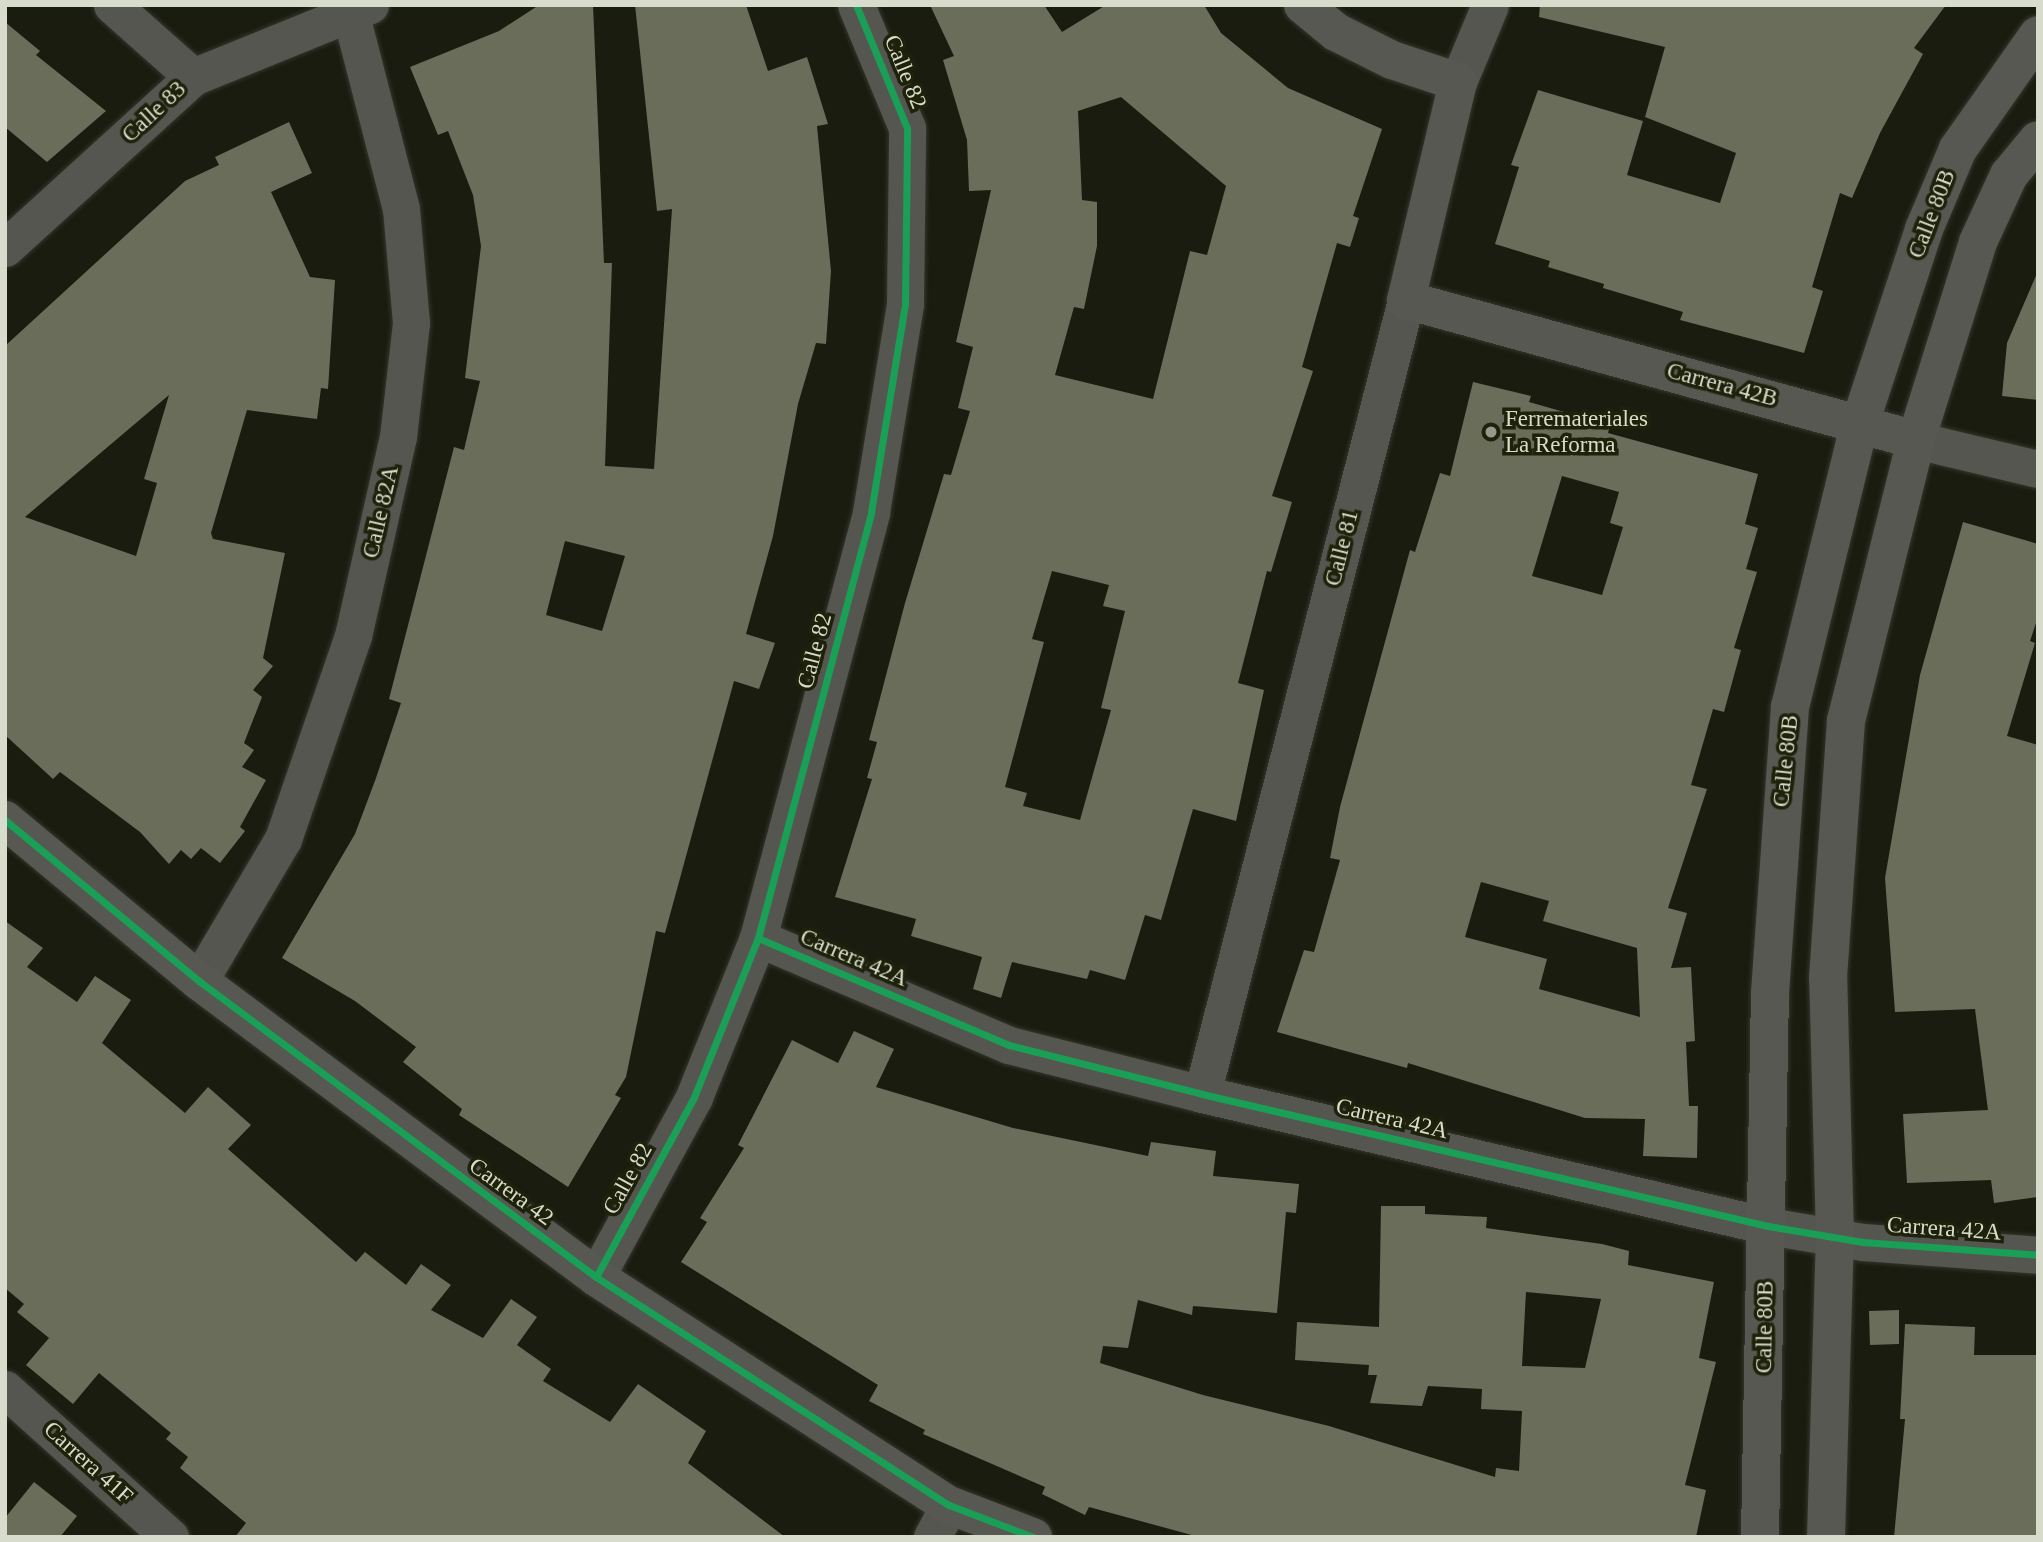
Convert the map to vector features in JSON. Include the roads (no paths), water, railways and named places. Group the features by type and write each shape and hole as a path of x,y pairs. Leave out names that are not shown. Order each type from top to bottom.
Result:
{"main road":[{"path":"1303,5 1336,32 1392,60 1458,82"},
{"name":"Calle 80B","path":"1760,1537 1768,1226 1770,993 1790,707 1860,423 1924,229 1958,149 2038,35"},
{"name":"Calle 81","path":"1406,300 1458,82"},
{"path":"1826,1537 1835,1237 1828,978 1846,721 1916,440 1979,242 2009,175 2038,140"},
{"name":"Carrera 42B","path":"1406,300 1916,440"},
{"name":"Carrera 42","path":"5,820 199,981 596,1277 941,1521 1033,1537"}],"street":[{"path":"112,5 193,77"},
{"name":"Calle 82","path":"596,1277 694,1097 758,938 871,513 905,304 907,128 856,5"},
{"name":"Calle 81","path":"1458,82 1490,5"},
{"name":"Calle 83","path":"5,248 193,77 361,10"},
{"name":"Calle 82A","path":"199,981 283,839 353,636 398,438 411,323 401,209 361,10"},
{"name":"Calle 81","path":"1202,1094 1406,300"},
{"name":"Carrera 42B","path":"1916,440 2038,470"},
{"name":"Carrera 42A","path":"758,938 1009,1045 1202,1094 1768,1226 1835,1237 2038,1255"},
{"name":"Carrera 41F","path":"5,1389 170,1537"}],"place":[{"name":"Ferremateriales La Reforma","path":"1491,432"}]}
